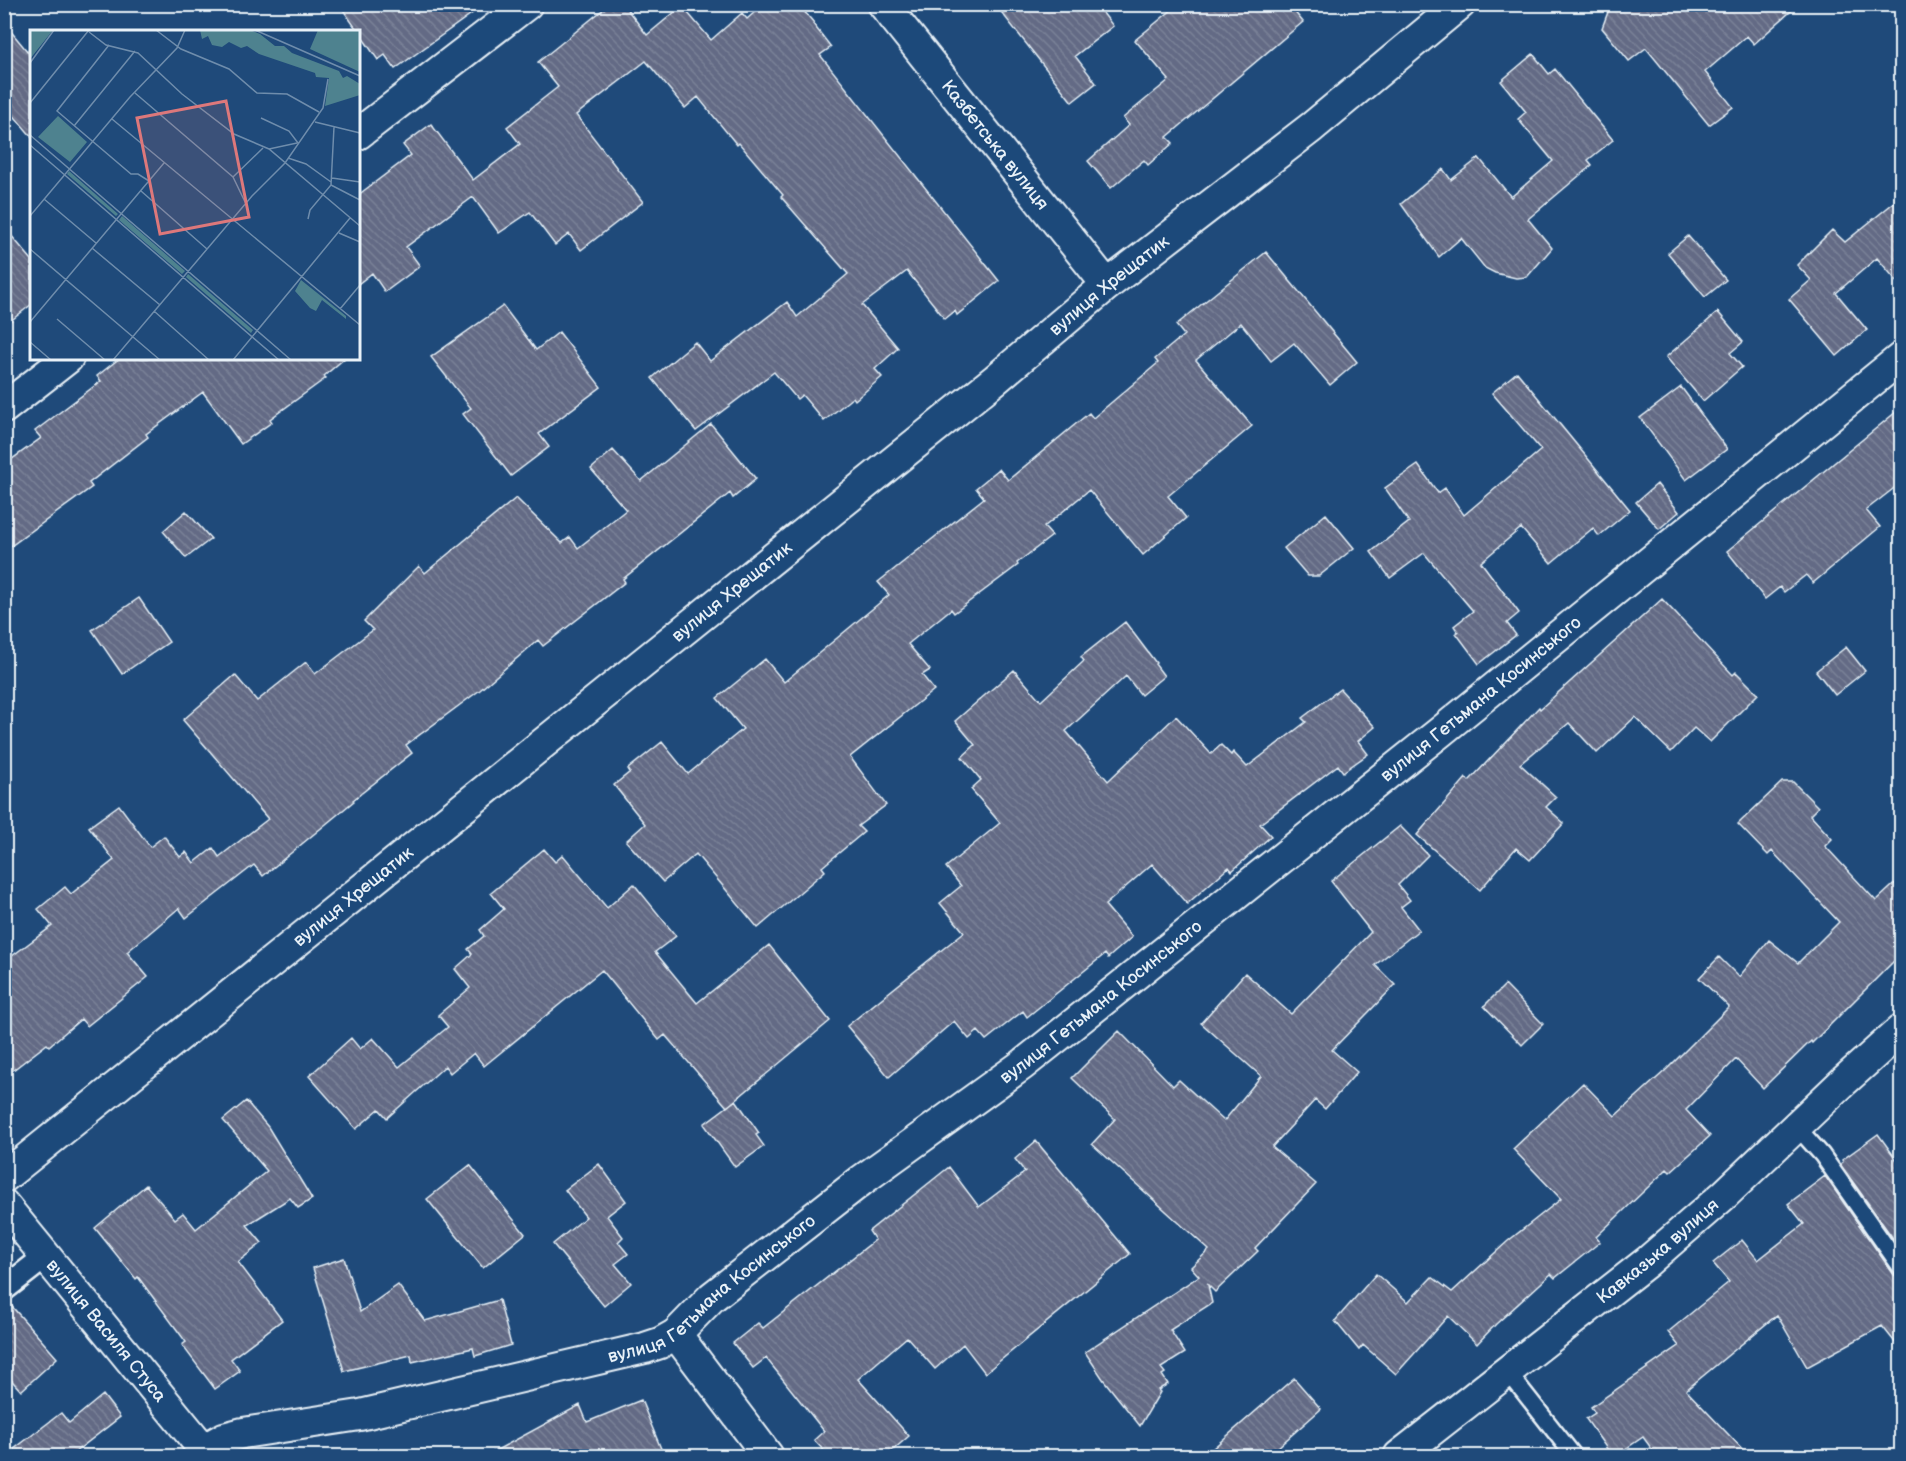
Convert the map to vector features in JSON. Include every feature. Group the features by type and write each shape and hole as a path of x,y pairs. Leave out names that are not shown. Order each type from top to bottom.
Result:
{"street":[{"path":"360,132 527,4"},
{"name":"Казбетська вулиця","path":"883,4 1107,285"},
{"name":"вулиця Хрещатик","path":"4,1177 996,379 1107,285 1312,127 1460,4"},
{"name":"вулиця Гетьмана Косинського","path":"206,1453 224,1438 409,1405 645,1348 676,1334 712,1297 862,1180 1041,1050 1439,733 1902,357"},
{"path":"4,408 65,360"},
{"name":"Кавказька вулиця","path":"1399,1456 1647,1262 1724,1196 1902,1029"},
{"name":"вулиця Василя Стуса","path":"4,1205 206,1453"},
{"path":"4,1289 45,1257"},
{"path":"676,1334 768,1456"}],"lane":[{"path":"1797,1127 1822,1155 1902,1269"},
{"path":"1508,1372 1574,1456"}],"building":[{"path":"339,4 485,4 395,69 385,55 378,60 360,34 360,30 357,30"},
{"path":"610,4 623,4 647,35 682,6 711,40 742,13 747,19 764,4 798,4 831,47 820,55 999,281 957,315 955,311 945,319 907,271 862,305 898,348 875,369 882,377 855,400 853,397 824,421 802,395 797,399 774,372 696,431 652,378 695,342 710,361 787,302 797,317 848,274 698,97 685,108 646,61 576,115 643,202 581,250 569,234 555,245 530,212 499,233 473,197 406,247 420,266 385,292 372,273 360,282 360,193 411,155 403,145 431,124 473,180 520,144 507,127 558,87 538,62"},
{"path":"995,4 1096,4 1113,26 1075,56 1096,83 1072,102"},
{"path":"1179,4 1288,4 1303,22 1167,137 1173,143 1148,165 1144,160 1111,188 1088,161 1129,125 1123,118 1169,80 1135,40"},
{"path":"1611,4 1799,4 1754,44 1747,36 1705,72 1733,107 1709,125 1646,48 1629,61 1602,28"},
{"path":"4,23 30,55 30,135 4,104"},
{"path":"1533,54 1549,74 1555,69 1613,140 1588,160 1592,165 1528,219 1552,248 1527,277 1516,278 1485,268 1461,238 1439,257 1401,204 1443,169 1451,180 1479,158 1511,197 1553,161 1518,119 1526,112 1501,81"},
{"path":"1902,196 1902,287 1877,258 1836,293 1867,330 1837,356 1789,299 1811,280 1797,265 1832,230 1845,242"},
{"path":"4,227 30,258 30,306 4,326"},
{"path":"1688,236 1726,280 1705,297 1668,253"},
{"path":"1266,252 1357,362 1330,385 1294,343 1271,361 1241,323 1196,360 1252,426 1168,496 1186,518 1143,555 1089,490 1044,527 1052,536 1017,563 1018,565 954,613 951,609 908,644 930,670 922,675 934,690 850,757 886,805 858,826 864,832 822,867 825,871 758,928 696,854 663,882 626,841 645,824 614,785 630,772 628,769 662,742 688,774 743,729 717,698 765,659 784,682 889,595 878,582 984,498 976,488 999,469 1008,480 1089,413 1093,418 1158,363 1155,359 1184,335 1176,325"},
{"path":"503,306 536,350 559,332 601,387 539,434 549,447 511,476 463,414 471,408 431,357"},
{"path":"1718,312 1743,342 1730,353 1742,367 1703,401 1666,357"},
{"path":"117,360 343,360 324,376 326,378 270,419 272,422 241,444 203,392 146,434 148,437 89,483 92,487 4,551 4,465 41,438 35,431 101,381 97,376"},
{"path":"1517,372 1630,510 1599,536 1593,528 1551,563 1521,528 1481,562 1519,613 1507,623 1516,635 1479,664 1456,633 1458,632 1454,626 1473,611 1424,553 1390,578 1371,552 1409,522 1385,488 1418,465 1438,493 1445,488 1464,515 1541,450 1492,393"},
{"path":"1681,387 1727,449 1686,480 1640,418"},
{"path":"1902,407 1902,482 1866,510 1880,527 1813,583 1806,575 1784,592 1780,587 1765,599 1727,551"},
{"path":"711,424 756,479 733,498 730,493 623,579 625,582 543,646 538,640 480,690 406,745 412,753 263,876 254,865 186,918 179,908 127,952 148,977 87,1026 81,1019 49,1046 47,1044 4,1077 4,962 52,926 38,909 65,887 71,894 114,860 89,827 119,805 150,847 164,836 180,857 186,852 194,863 213,848 219,857 268,819 183,720 235,675 257,701 306,662 315,674 373,630 364,621 419,566 425,573 516,498 562,543 570,537 578,548 626,510 591,469 613,450 641,481"},
{"path":"1657,484 1679,512 1659,529 1636,502"},
{"path":"186,511 211,539 186,558 163,531"},
{"path":"1326,514 1354,548 1319,576 1308,576 1284,548"},
{"path":"139,598 169,642 122,674 92,630"},
{"path":"1662,599 1733,675 1736,672 1758,694 1710,742 1694,728 1671,752 1635,717 1597,753 1569,723 1520,764 1556,797 1546,807 1564,823 1530,860 1516,848 1480,890 1417,835 1466,778 1469,781 1539,707 1540,709"},
{"path":"1125,622 1164,676 1141,695 1126,676 1066,731 1108,781 1176,716 1211,754 1221,745 1231,755 1233,752 1247,767 1306,722 1302,718 1340,689 1375,727 1358,741 1368,754 1343,772 1338,765 1260,824 1271,836 1232,871 1229,867 1187,904 1152,864 1105,905 1132,937 1108,958 1105,954 1027,1017 1023,1011 986,1040 978,1031 969,1039 954,1021 889,1077 847,1026 964,932 940,903 961,886 946,867 1000,823 971,789 981,780 962,757 975,745 955,721 1014,670 1041,701 1084,661 1081,657"},
{"path":"1846,647 1865,671 1835,695 1816,671"},
{"path":"1782,782 1793,782 1818,807 1810,815 1832,839 1825,846 1876,901 1902,877 1902,953 1812,1043 1811,1041 1763,1088 1736,1059 1686,1110 1710,1136 1670,1172 1667,1169 1596,1237 1600,1242 1555,1278 1551,1274 1477,1344 1448,1316 1396,1374 1363,1345 1359,1350 1335,1321 1376,1274 1408,1302 1432,1277 1452,1292 1508,1241 1561,1199 1513,1149 1583,1083 1615,1116 1667,1069 1729,1007 1699,978 1719,957 1739,977 1769,940 1798,963 1839,922 1772,851 1768,855 1738,824"},
{"path":"1400,826 1428,855 1398,885 1410,900 1401,907 1419,930 1375,965 1395,985 1332,1050 1357,1072 1325,1109 1315,1100 1272,1147 1316,1184 1255,1248 1258,1251 1215,1292 1208,1285 1212,1303 1170,1330 1185,1353 1161,1368 1165,1373 1162,1375 1168,1384 1158,1390 1160,1392 1140,1426 1085,1352 1199,1276 1191,1267 1209,1250 1092,1144 1115,1119 1072,1078 1119,1031 1173,1086 1179,1080 1224,1121 1261,1076 1201,1023 1245,973 1291,1014 1371,932 1331,881"},
{"path":"544,849 555,862 563,855 607,908 634,884 676,936 655,952 697,1003 769,945 830,1021 727,1107 665,1035 659,1040 602,970 484,1066 474,1053 450,1073 445,1066 387,1118 379,1109 356,1129 309,1076 351,1038 360,1049 373,1038 399,1067 448,1027 438,1015 470,988 455,969 472,954 468,949 484,936 480,930 504,909 491,893"},
{"path":"1505,985 1543,1024 1522,1045 1484,1006"},
{"path":"736,1100 759,1133 756,1135 764,1146 735,1167 704,1124"},
{"path":"246,1101 268,1127 312,1199 298,1208 290,1198 247,1225 262,1243 238,1262 282,1320 231,1359 240,1371 215,1389 182,1345 186,1342 138,1277 136,1279 95,1228 146,1185 175,1219 183,1213 196,1229 267,1171 223,1120"},
{"path":"1878,1134 1902,1167 1902,1251 1840,1164 1842,1160"},
{"path":"1036,1141 1130,1254 985,1373 963,1344 935,1369 907,1337 858,1379 909,1436 886,1456 829,1456 814,1440 824,1431 766,1358 753,1368 733,1343 758,1323 763,1328 875,1240 869,1231 949,1167 979,1207 1025,1172 1015,1159"},
{"path":"599,1164 626,1201 607,1216 623,1237 618,1242 628,1254 615,1264 631,1283 604,1306 553,1244 586,1217 565,1190"},
{"path":"470,1165 525,1234 483,1268 427,1199"},
{"path":"1825,1176 1894,1275 1902,1279 1902,1351 1882,1326 1807,1367 1777,1315 1686,1390 1749,1456 1657,1456 1643,1437 1612,1456 1586,1419 1595,1413 1591,1407 1679,1346 1668,1332 1729,1282 1713,1263 1742,1240 1758,1260 1804,1224 1788,1204"},
{"path":"344,1258 360,1312 398,1285 425,1321 499,1300 511,1345 475,1356 473,1348 412,1362 411,1355 344,1371 313,1268"},
{"path":"4,1302 8,1302 57,1358 21,1391 4,1372"},
{"path":"1294,1378 1321,1409 1268,1456 1204,1456"},
{"path":"103,1395 120,1417 70,1456 5,1456 61,1413 69,1423"},
{"path":"641,1400 664,1456 486,1456 580,1405 587,1422"}]}
